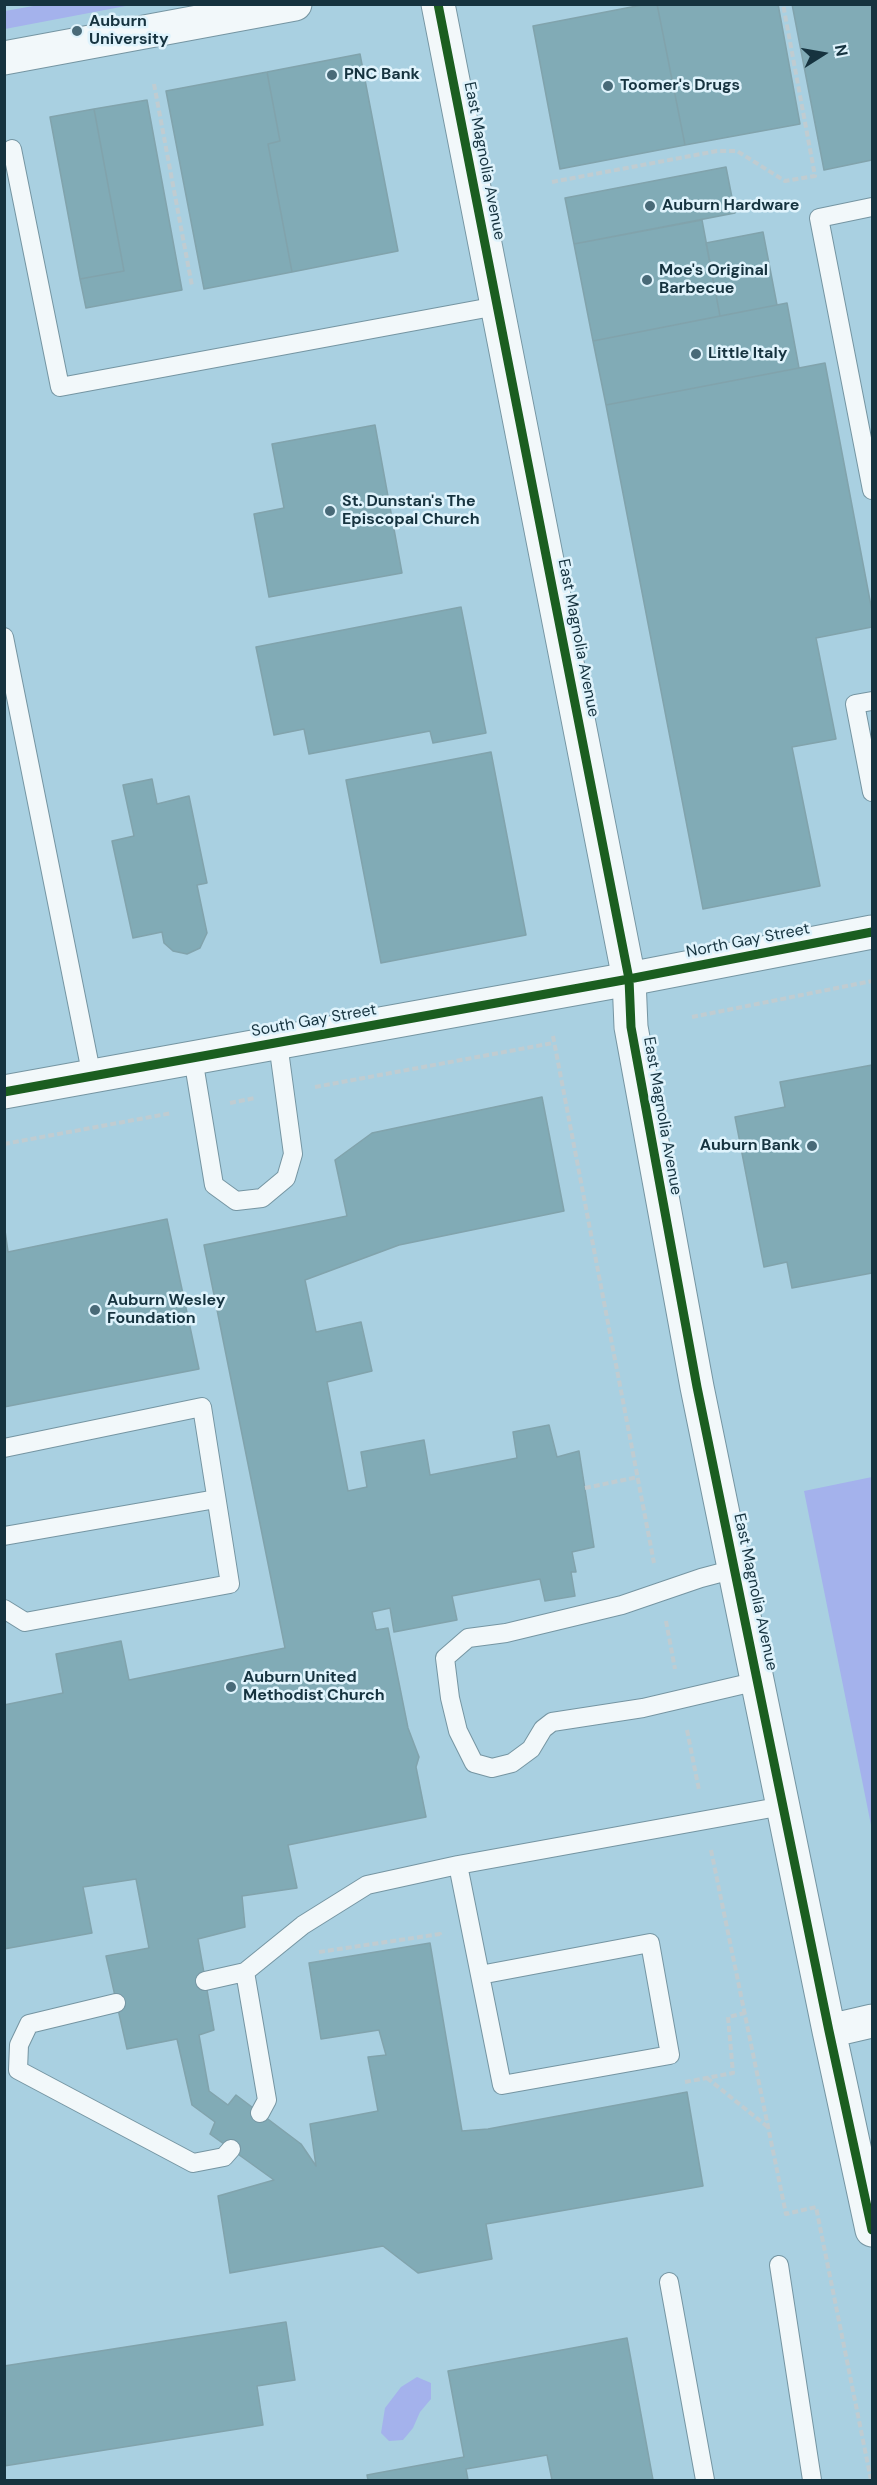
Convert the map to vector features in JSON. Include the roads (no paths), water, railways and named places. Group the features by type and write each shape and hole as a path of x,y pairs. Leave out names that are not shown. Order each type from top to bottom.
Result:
{"street":[{"path":"4,58 295,4"},
{"name":"East Magnolia Avenue","path":"438,4 629,979 630,1027 697,1387 829,2031 873,2230"},
{"name":"North Gay Street","path":"629,979 873,932"},
{"name":"South Gay Street","path":"4,1092 629,979"},
{"path":"829,2031 873,2021"}],"lane":[{"path":"12,149 60,387 497,306"},
{"path":"873,207 819,218 873,489"},
{"path":"4,638 92,1077"},
{"path":"873,701 855,705 873,792"},
{"path":"193,1058 214,1185 236,1201 262,1198 286,1178 292,1154 278,1043"},
{"path":"4,1448 202,1407 230,1584 25,1622 4,1609"},
{"path":"4,1536 216,1499"},
{"path":"735,1569 611,1608 506,1633 468,1638 445,1658 450,1698 458,1731 474,1763 492,1768 512,1763 531,1749 543,1730 552,1722 598,1716 758,1681"},
{"path":"205,1981 245,1972 303,1925 367,1885 458,1865 783,1806"},
{"path":"458,1865 480,1975 502,2085 670,2055 650,1943 480,1975"},
{"path":"245,1972 267,2100 260,2113"},
{"path":"116,2003 29,2024 19,2045 18,2070 193,2163 224,2157 231,2149"},
{"path":"779,2265 812,2481"},
{"path":"669,2282 705,2481"}],"place":[{"name":"Auburn University","path":"77,31"},
{"name":"PNC Bank","path":"332,75"},
{"name":"Toomer's Drugs","path":"608,86"},
{"name":"Auburn Hardware","path":"650,206"},
{"name":"Moe's Original Barbecue","path":"647,280"},
{"name":"Little Italy","path":"696,354"},
{"name":"St. Dunstan's The Episcopal Church","path":"330,511"},
{"name":"Auburn Bank","path":"812,1146"},
{"name":"Auburn Wesley Foundation","path":"95,1310"},
{"name":"Auburn United Methodist Church","path":"231,1687"}]}
